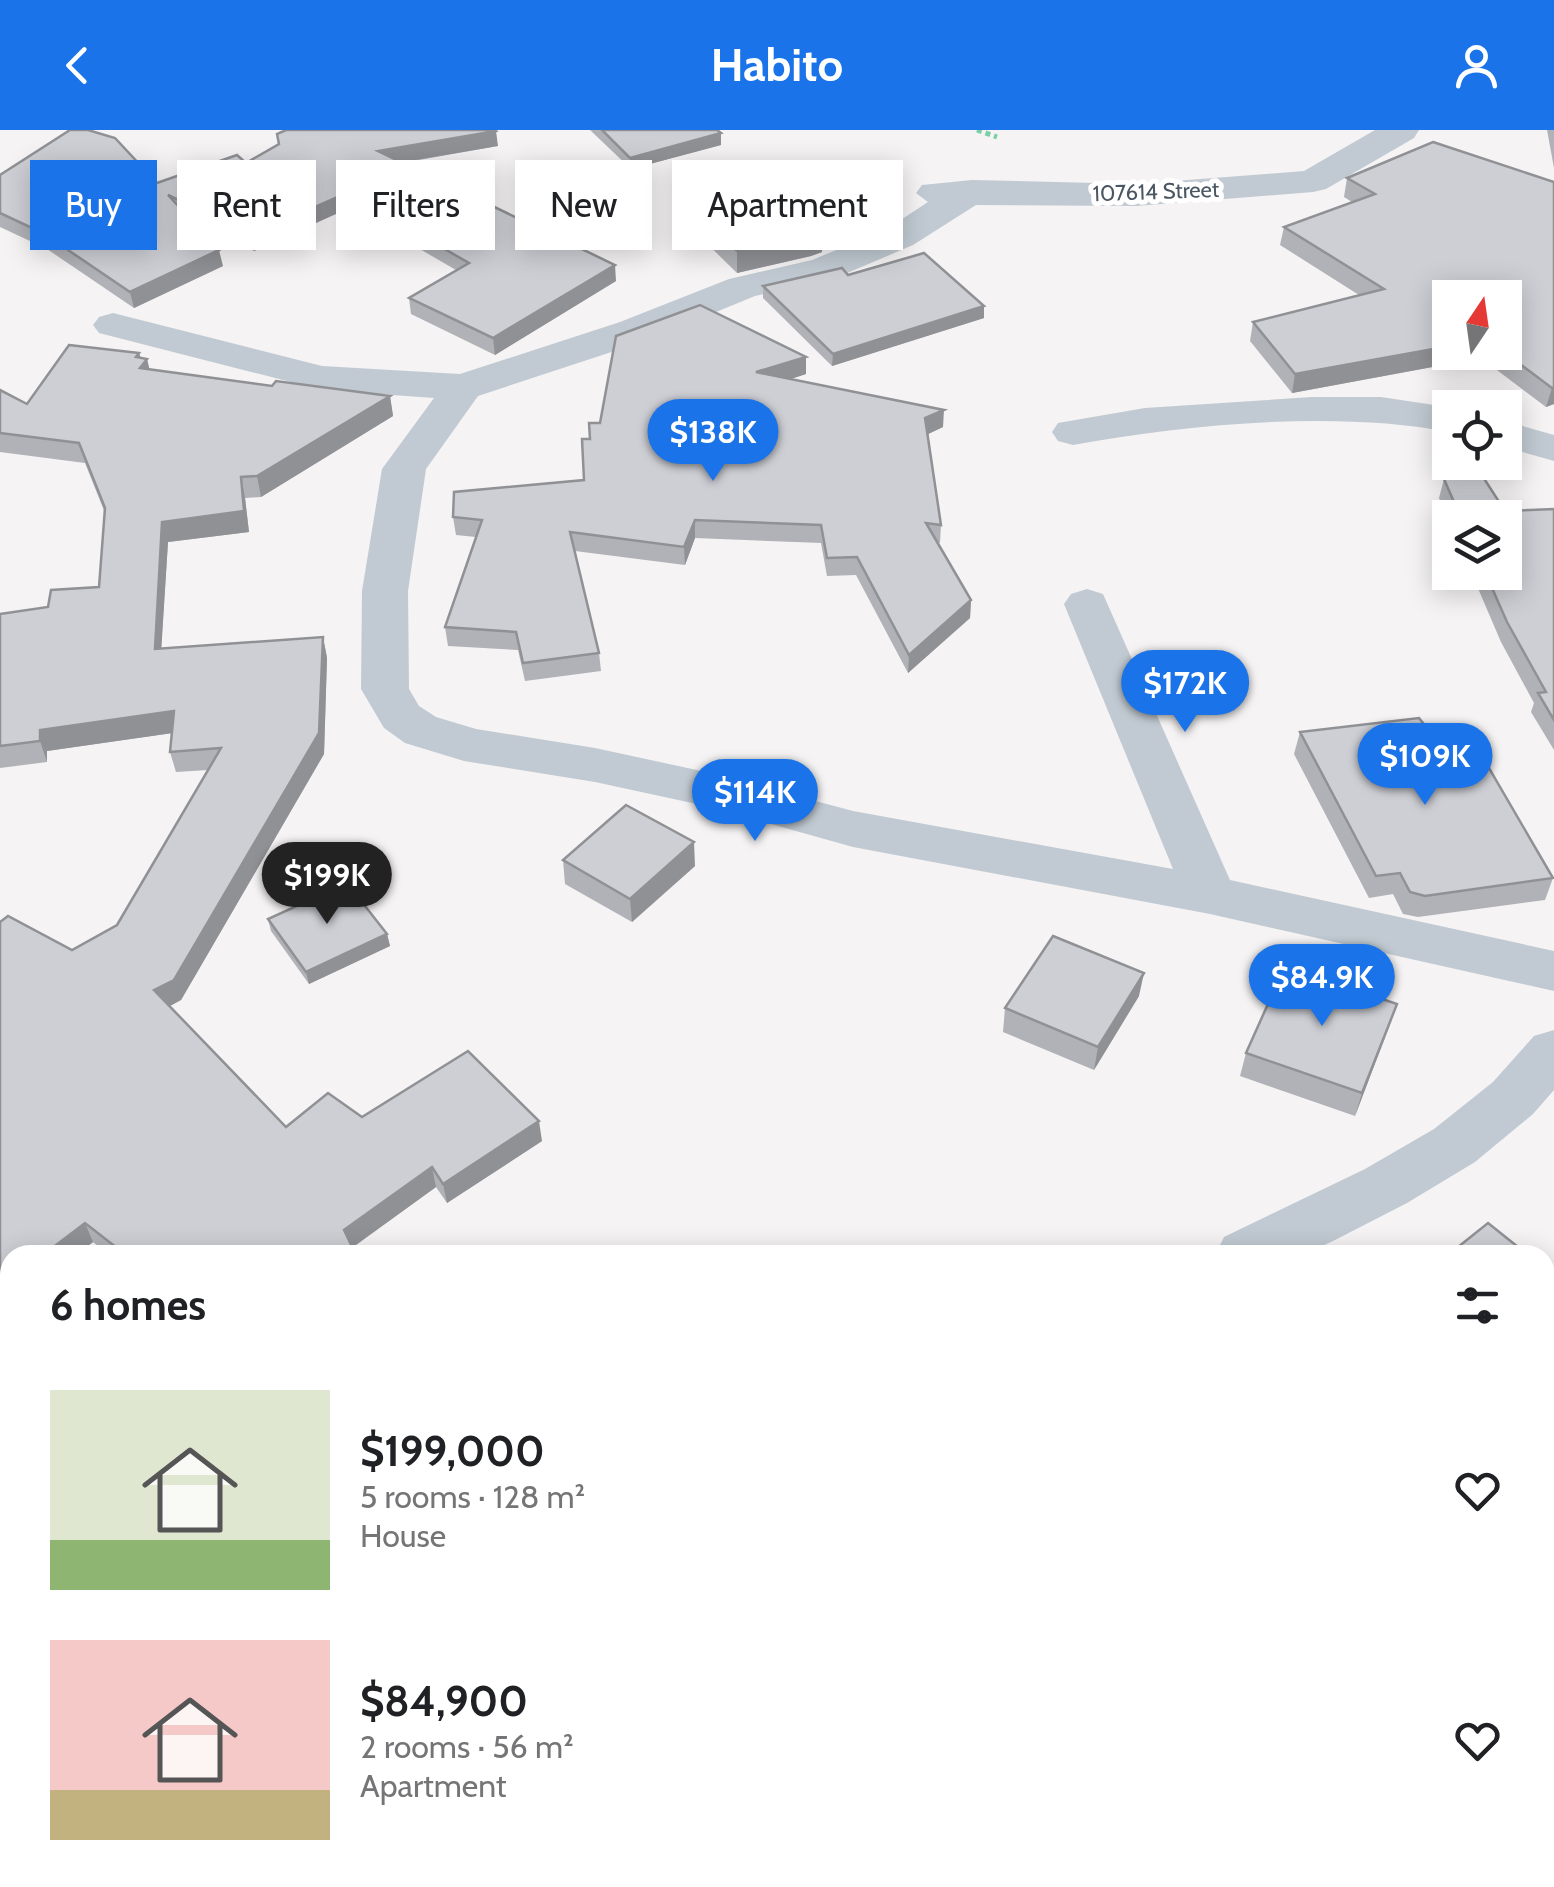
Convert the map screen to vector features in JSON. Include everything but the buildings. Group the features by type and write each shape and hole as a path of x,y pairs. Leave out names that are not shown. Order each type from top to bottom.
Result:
{"street":[{"name":"107614 Street","path":"903,196 972,191 1136,195 1313,181 1401,130"},
{"path":"113,325 322,378 463,387 634,331 743,286 824,269 900,237 972,191"},
{"path":"463,387 404,469 385,592 385,689 402,716 422,731 450,736 464,744 504,748 706,789 871,833 1210,895 1554,971"},
{"path":"1074,432 1128,421 1332,409 1412,410 1432,415"},
{"path":"1522,439 1554,448"},
{"path":"1087,604 1210,895"},
{"path":"1266,1245 1348,1206 1436,1157 1510,1100 1554,1051"}]}
